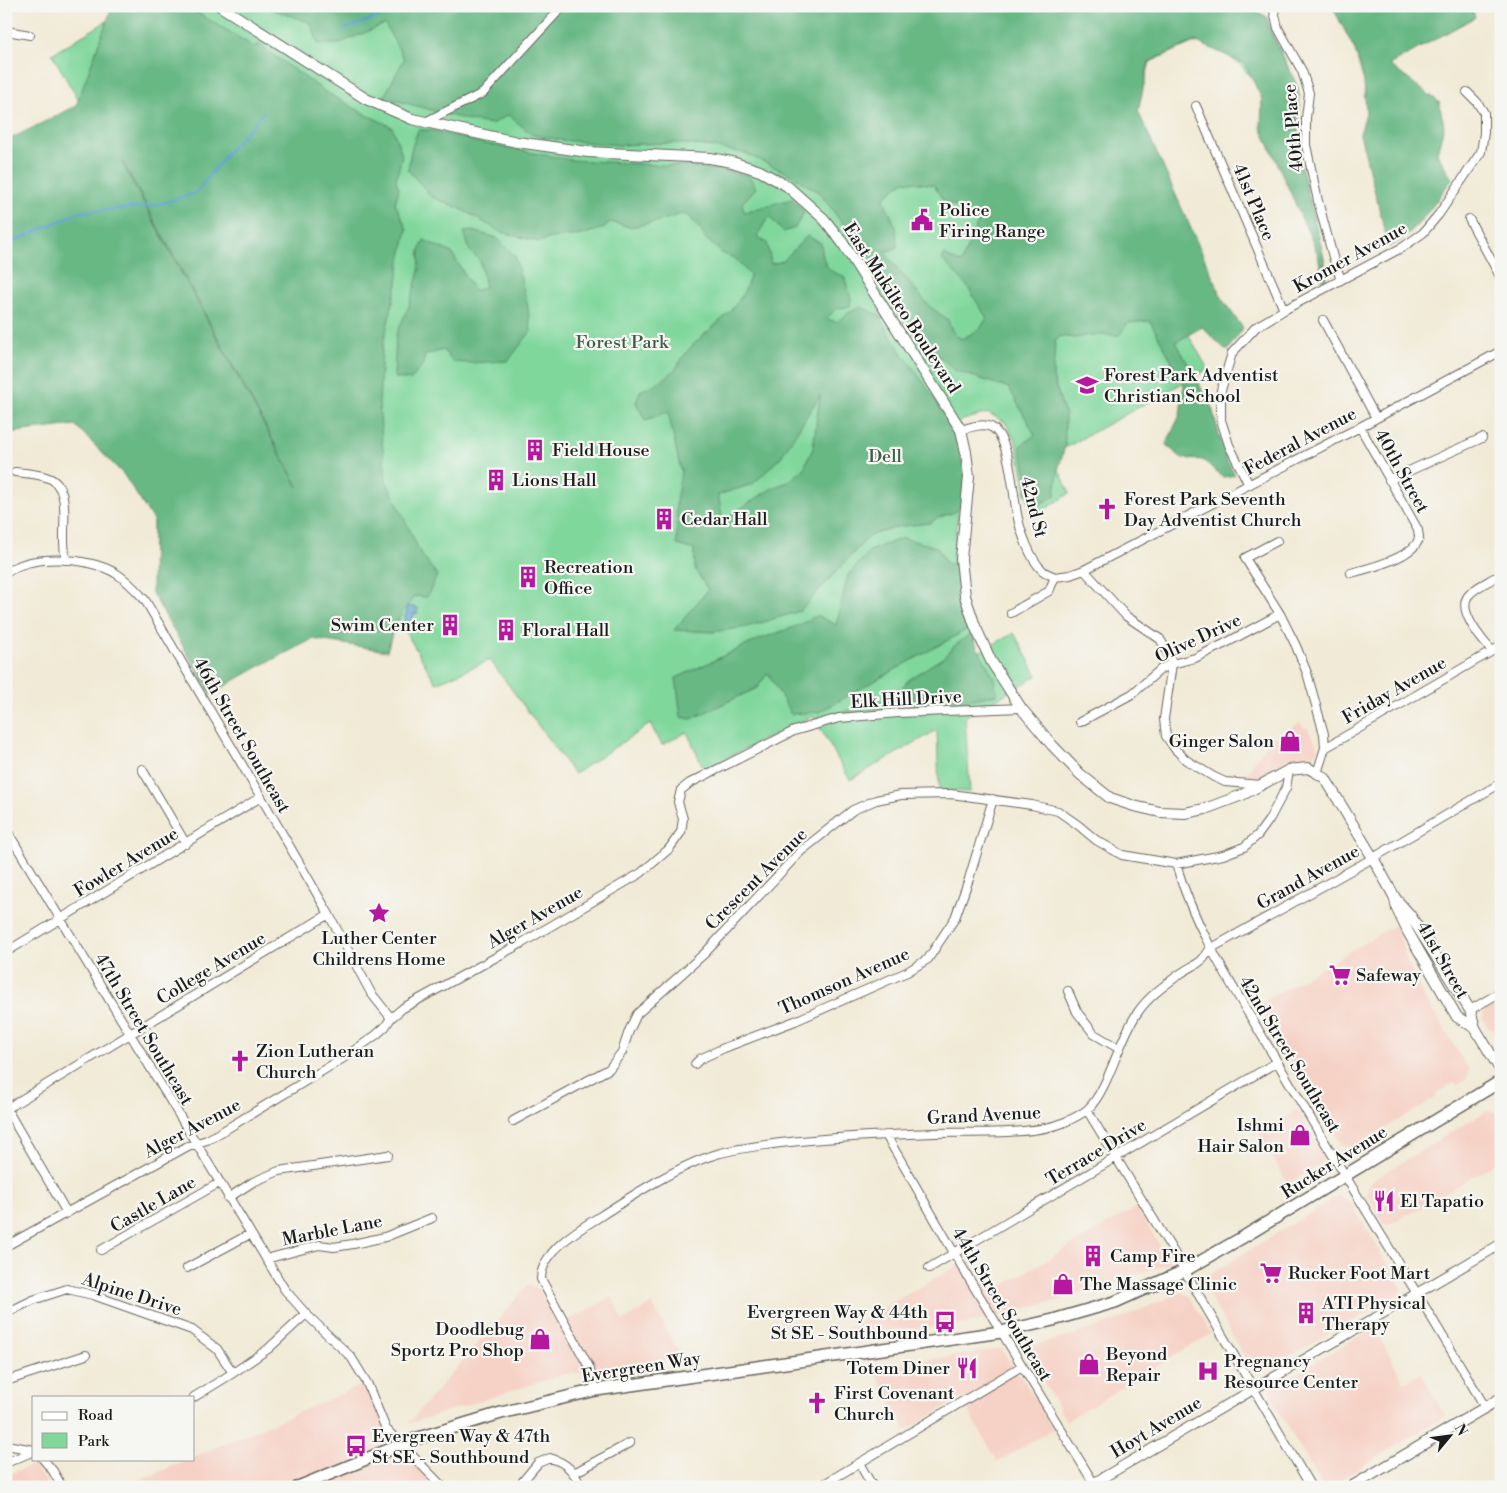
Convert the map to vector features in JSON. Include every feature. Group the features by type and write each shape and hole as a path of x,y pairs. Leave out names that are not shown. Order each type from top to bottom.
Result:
{"main road":[{"name":"East Mukilteo Boulevard","path":"220,6 366,99 424,123 517,142 588,152 710,158 732,162 760,171 787,186 824,219 842,242 961,430 970,477 961,559 965,596 975,626 991,661 1021,708 1052,745 1080,774 1110,798 1160,812 1185,813 1221,804 1289,770"},
{"path":"1289,770 1308,768 1317,773"},
{"name":"41st Street","path":"1317,773 1324,778 1373,858 1395,898 1401,918 1457,1017 1474,1028"},
{"name":"41st Street","path":"1395,898 1410,914 1470,1010 1474,1028 1501,1071"},
{"path":"1429,968 1440,962"},
{"name":"Rucker Avenue","path":"1001,1332 1053,1320 1115,1302 1184,1271 1501,1081"},
{"name":"Evergreen Way","path":"298,1487 401,1445 501,1413 596,1390 1001,1332"},
{"path":"1351,1487 1501,1398"}],"street":[{"path":"424,123 482,93 563,6"},
{"name":"40th Place","path":"1273,6 1278,28 1302,71 1309,93 1306,118 1306,145 1318,201 1333,257 1342,280"},
{"path":"6,31 30,35"},
{"name":"Kromer Avenue","path":"1249,486 1229,445 1221,420 1221,390 1232,353 1256,327 1284,310 1403,247 1423,233 1439,214 1481,152 1484,114 1477,102 1467,92"},
{"name":"41st Place","path":"1196,106 1284,310"},
{"path":"1469,219 1501,278"},
{"name":"40th Street","path":"1323,320 1376,418"},
{"name":"Federal Avenue","path":"1055,577 1070,575 1084,570 1249,486 1501,351"},
{"name":"42nd St","path":"961,430 982,425 992,427 999,434 1004,445 1017,514 1025,539 1033,557 1042,570 1055,577"},
{"name":"40th Street","path":"1351,573 1383,564 1396,558 1414,546 1419,538 1418,530 1360,427"},
{"path":"1389,480 1482,438"},
{"path":"15,472 48,477 56,483 62,493 65,503 65,560"},
{"path":"1277,541 1245,558 1280,614 1296,646 1306,673 1324,734 1324,748 1317,773"},
{"name":"46th Street Southeast","path":"6,572 15,566 29,562 65,560 92,564 115,572 133,586 145,600 262,797 329,914 371,993 390,1018"},
{"path":"1084,570 1126,616 1160,639 1167,651 1172,664 1164,719 1166,736 1175,749 1186,760 1225,782 1261,785"},
{"path":"1011,612 1050,591 1055,577"},
{"path":"1492,651 1480,638 1464,606 1467,597 1472,592 1494,578"},
{"name":"Olive Drive","path":"1080,722 1132,694 1161,669 1226,644 1280,614"},
{"name":"Friday Avenue","path":"1324,748 1501,646"},
{"name":"Elk Hill Drive","path":"641,873 669,850 681,832 684,819 678,802 681,790 690,783 794,731 839,718 898,713 1021,708"},
{"path":"142,769 186,844"},
{"name":"Crescent Avenue","path":"513,1121 609,1069 622,1052 637,1014 706,953 801,851 853,810 876,800 900,795 951,794 1032,805 1058,811 1096,840 1122,855 1176,864 1222,855 1244,847 1258,835 1268,820 1286,788 1289,770"},
{"name":"Grand Avenue","path":"596,1390 589,1367 541,1279 541,1271 548,1258 570,1236 609,1210 669,1176 716,1154 800,1141 886,1135 1036,1130 1065,1122 1087,1110 1097,1098 1118,1048 1138,1012 1160,990 1181,973 1204,960 1210,949 1373,858 1501,783"},
{"name":"Fowler Avenue","path":"6,952 262,797"},
{"name":"Thomson Avenue","path":"695,1064 700,1059 724,1048 795,1021 907,972 928,959 955,918 993,800"},
{"name":"47th Street Southeast","path":"6,829 285,1290 306,1314 351,1357 367,1383 386,1429 443,1487"},
{"name":"42nd Street Southeast","path":"1176,864 1183,890 1210,949 1344,1176 1418,1294 1484,1407"},
{"name":"Alger Avenue","path":"6,1246 188,1146 223,1131 345,1057 376,1035 385,1027 390,1018 403,1008 522,943 641,873"},
{"name":"College Avenue","path":"6,1109 329,914"},
{"path":"1068,991 1077,1012 1094,1034 1118,1048"},
{"path":"1470,1010 1501,992"},
{"name":"Terrace Drive","path":"929,1268 1277,1062"},
{"path":"6,1109 67,1213"},
{"path":"1087,1110 1311,1487"},
{"name":"44th Street Southeast","path":"886,1135 1092,1486"},
{"path":"228,1198 253,1182 279,1171 388,1154"},
{"name":"Castle Lane","path":"101,1250 219,1183"},
{"name":"Marble Lane","path":"266,1260 319,1245 343,1246 385,1237 432,1218"},
{"path":"187,1268 250,1234"},
{"name":"Hoyt Avenue","path":"1092,1486 1253,1388 1418,1294 1501,1244"},
{"name":"Alpine Drive","path":"6,1313 33,1300 67,1289 93,1295 192,1330 217,1349 233,1373"},
{"path":"195,1396 268,1349 306,1314"},
{"path":"6,1381 86,1355"},
{"path":"819,1487 1022,1366"},
{"path":"574,1473 630,1443"},
{"path":"6,1445 32,1451"},
{"path":"6,1463 32,1452"},
{"path":"518,1487 538,1463 550,1458 568,1466 581,1487"},
{"path":"45,1460 62,1487"},
{"path":"859,1464 873,1487"}],"shaded area":[{"path":"1300,722 1304,728 1307,727 1318,748 1313,758 1291,761 1257,780 1244,777 1268,742"},
{"path":"1395,925 1408,963 1422,994 1469,1070 1467,1079 1457,1085 1455,1082 1435,1094 1437,1097 1354,1147 1341,1145 1258,1005"},
{"path":"1501,1000 1501,1045 1496,1039 1498,1036 1493,1028 1490,1029 1482,1018 1486,1008"},
{"path":"1298,1110 1324,1156 1320,1164 1288,1184 1259,1133"},
{"path":"1487,1111 1495,1112 1501,1118 1501,1160 1428,1203 1385,1225 1366,1194 1371,1181"},
{"path":"1338,1196 1350,1202 1402,1288 1399,1295 1262,1372 1255,1371 1250,1367 1206,1290 1209,1275"},
{"path":"1137,1207 1170,1263 1059,1300 965,1324 833,1337 969,1259 990,1293"},
{"path":"529,1284 540,1290 558,1326 612,1297 623,1321 652,1304 682,1358 561,1375 408,1424"},
{"path":"1182,1292 1190,1297 1211,1334 1066,1421 1029,1356 1033,1345 1074,1335 1117,1320"},
{"path":"1374,1327 1404,1382 1421,1373 1445,1416 1330,1486 1323,1487 1271,1398 1269,1390"},
{"path":"1001,1349 1024,1381 1053,1429 998,1462 961,1398 906,1430 873,1368"},
{"path":"367,1383 386,1429 443,1487 125,1487 187,1460 195,1460 195,1457"},
{"path":"33,1465 50,1487 6,1487 6,1475"}],"green space":[{"path":"107,6 186,6 255,47 258,44 324,91 392,127 402,155 396,180 399,189 395,203 407,229 382,349 379,403 386,480 421,554 437,575 427,597 414,596 395,624 387,651 313,639 256,668 211,694 152,593 153,520 124,475 75,425 6,433 6,141 76,106 111,10","holes":["123,162 298,487 122,163"]},
{"name":"Forest Park","path":"132,6 1236,6 1269,27 1298,88 1300,106 1297,131 1299,156 1328,274 1322,281 1318,253 1259,88 1241,65 1208,42 1192,43 1150,62 1137,110 1171,305 1208,369 1052,455 1070,493 1032,518 1016,442 1005,422 988,413 963,420 946,434 960,495 952,577 967,621 979,652 1014,633 1037,676 965,717 970,792 939,790 937,730 850,780 813,716 704,769 687,732 662,745 650,724 574,774 490,660 436,683 392,609 343,564 52,54"},
{"path":"263,6 1247,6 1267,17 1272,35 1294,79 1299,95 1298,156 1322,249 1326,281 1317,252 1261,127 1262,99 1245,64 1195,41 1149,62 1138,111 1224,302 1243,328 1227,351 1202,327 1176,342 1212,408 1225,457 1235,475 1223,477 1203,460 1182,458 1166,445 1180,415 1184,384 1150,321 1128,323 1119,335 1091,335 1074,338 1061,336 1055,341 1053,377 1065,415 1065,446 1058,470 1055,496 1038,505 1025,494 1027,474 1020,446 1035,435 1009,388 956,371 918,338 855,241 820,193 789,174 747,154 714,147 675,143 618,145 561,140 533,135 508,115 492,124 471,121 384,97 404,59 385,24 338,44 318,44 311,23","holes":["904,181 934,185 944,202 979,220 961,263 944,255 942,260 965,283 987,318 980,329 962,339 952,331 948,320 929,306 884,252 897,248 896,227 883,198"]},
{"path":"1332,6 1471,6 1475,17 1389,65 1439,102 1444,126 1437,153 1452,179 1417,225 1408,234 1389,247 1360,134 1366,113 1364,82 1355,50"},
{"name":"Dell","path":"418,130 432,130 481,143 571,160 712,168 749,176 756,188 742,203 744,212 792,199 804,212 795,228 783,232 769,216 757,236 767,243 771,264 783,261 807,236 821,243 824,260 828,268 844,276 851,299 850,306 836,309 826,319 837,322 848,313 861,307 879,315 889,334 930,392 954,431 967,478 962,505 955,512 937,518 930,523 896,527 869,536 800,611 747,627 713,632 674,630 708,590 695,569 694,550 677,545 676,502 681,472 668,412 645,420 636,403 640,391 668,376 692,346 727,315 741,297 750,275 736,259 722,253 705,238 689,216 681,214 660,221 630,227 610,222 603,228 582,235 551,238 539,242 501,232 461,209 432,197 408,170 411,150","holes":["820,395 813,448 803,470 788,482 774,487 723,520 718,495 753,484 781,457"]},
{"path":"473,231 497,238 515,256 528,307 531,331 508,361 453,362 443,350 425,355 423,364 411,380 394,378 396,335 409,306 419,271 420,250 424,240 452,253 474,291 485,287 480,261 470,251 464,232"},
{"path":"903,538 937,547 946,563 957,565 964,622 968,629 819,712 791,714 768,673 757,688 691,719 681,717 676,678 760,639 800,625 817,615 836,625 848,575 871,550"},
{"path":"970,634 993,676 998,694 925,709 834,714 891,698 899,692 908,680 944,657 953,647"}],"water":[{"path":"408,606 418,608 412,623 404,621"}],"waterway":[{"path":"345,29 409,6"},
{"path":"6,245 80,212 152,206 196,193 231,148 264,112"}],"place":[{"name":"Police Firing Range","path":"922,220"},
{"name":"Forest Park Adventist Christian School","path":"1087,385"},
{"name":"Field House","path":"535,450"},
{"name":"Lions Hall","path":"496,480"},
{"name":"Forest Park Seventh Day Adventist Church","path":"1107,509"},
{"name":"Cedar Hall","path":"664,519"},
{"name":"Recreation Office","path":"528,577"},
{"name":"Swim Center","path":"450,625"},
{"name":"Floral Hall","path":"506,630"},
{"name":"Ginger Salon","path":"1290,741"},
{"name":"Luther Center Childrens Home","path":"379,913"},
{"name":"Safeway","path":"1340,975"},
{"name":"Zion Lutheran Church","path":"240,1061"},
{"name":"Ishmi Hair Salon","path":"1300,1135"},
{"name":"El Tapatio","path":"1384,1201"},
{"name":"Camp Fire","path":"1093,1256"},
{"name":"Rucker Foot Mart","path":"1271,1273"},
{"name":"The Massage Clinic","path":"1063,1284"},
{"name":"ATI Physical Therapy","path":"1306,1313"},
{"name":"Evergreen Way & 44th St SE - Southbound","path":"945,1322"},
{"name":"Doodlebug Sportz Pro Shop","path":"540,1339"},
{"name":"Beyond Repair","path":"1089,1364"},
{"name":"Totem Diner","path":"967,1368"},
{"name":"Pregnancy Resource Center","path":"1208,1371"},
{"name":"First Covenant Church","path":"817,1403"},
{"name":"Evergreen Way & 47th St SE - Southbound","path":"356,1446"}]}
